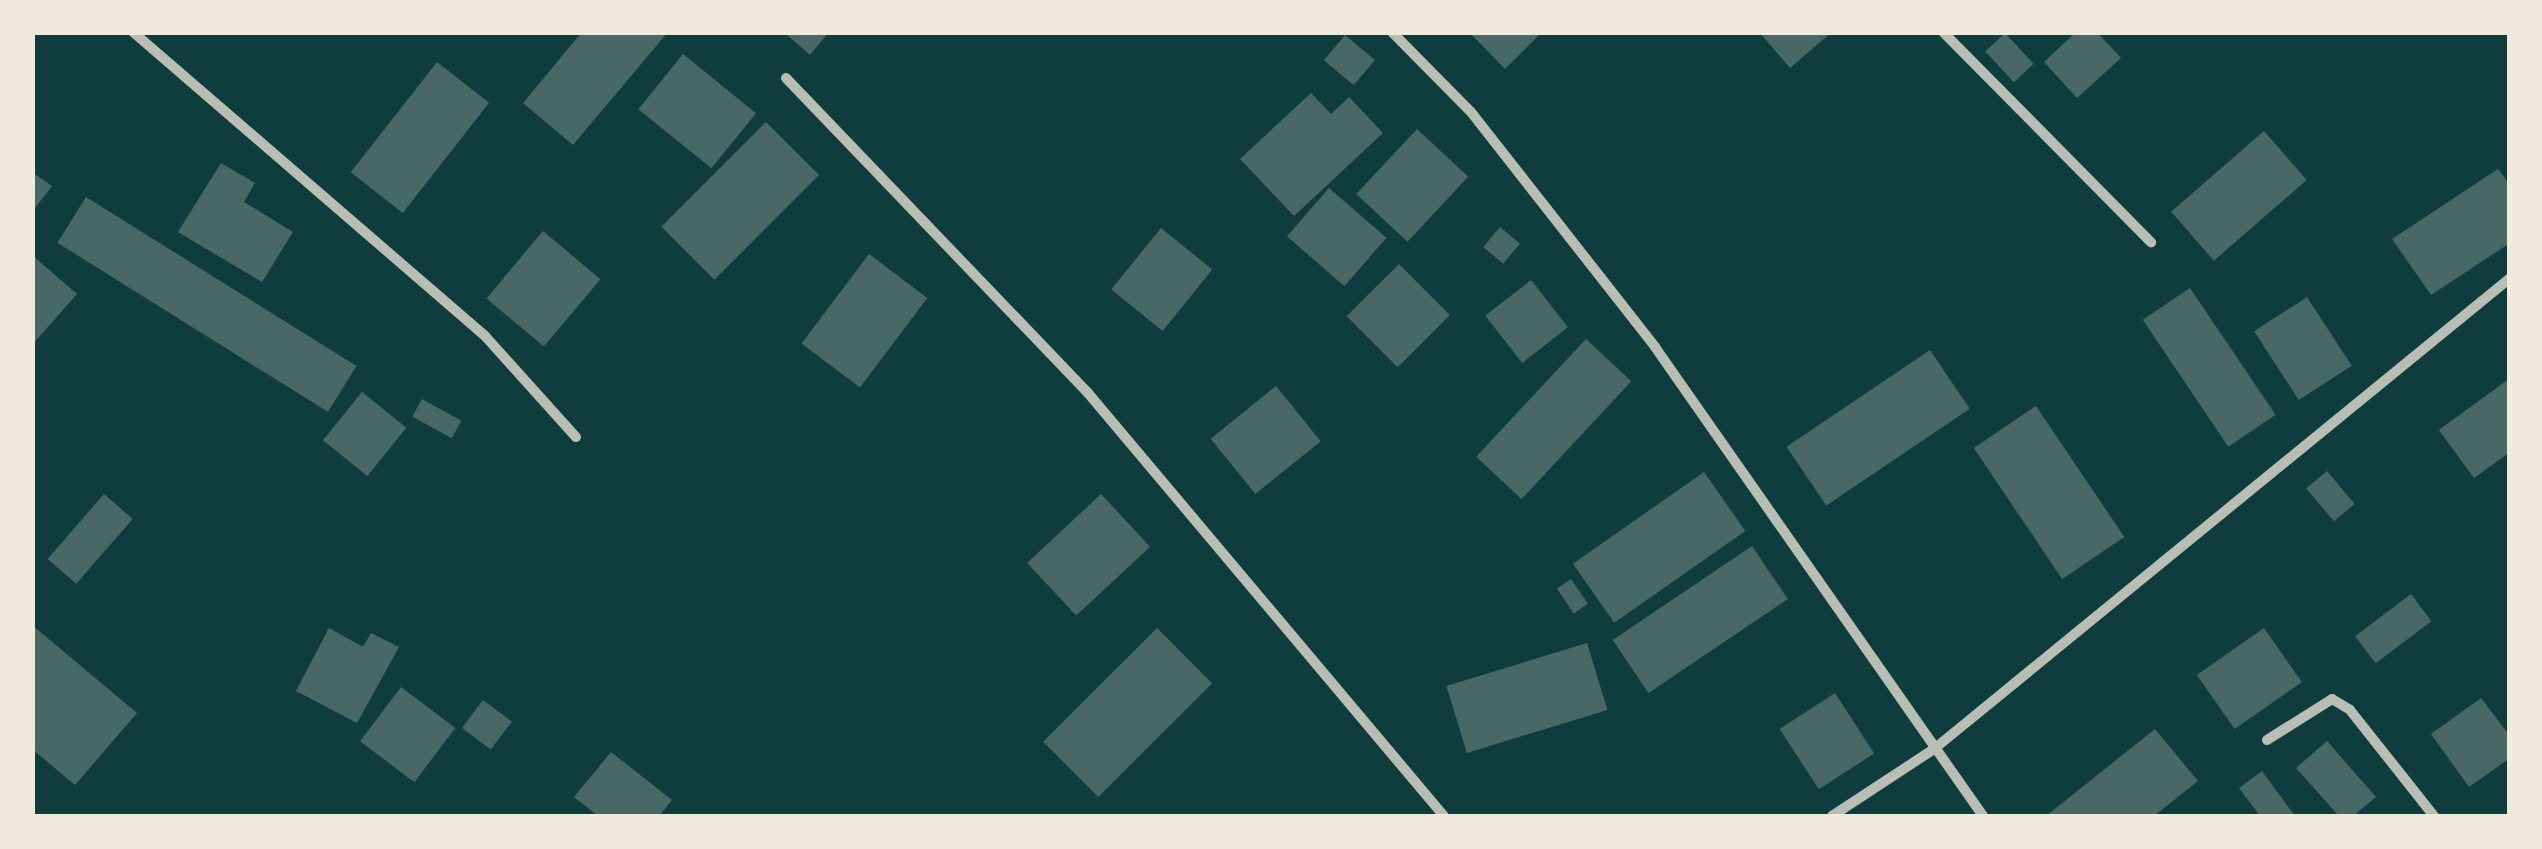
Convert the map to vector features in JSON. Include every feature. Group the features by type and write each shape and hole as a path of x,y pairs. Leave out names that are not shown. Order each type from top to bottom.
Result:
{"street":[{"path":"133,32 485,336 576,438"},
{"path":"1944,32 2152,242"},
{"path":"1392,33 1472,112 1655,347 1984,816"},
{"path":"786,78 1088,393 1444,816"},
{"path":"1832,816 1934,749 2510,278"},
{"path":"2267,740 2332,699 2350,710 2434,816"}],"building":[{"path":"582,32 668,32 573,145 523,103"},
{"path":"784,32 829,32 810,55"},
{"path":"1469,32 1542,32 1505,69"},
{"path":"1759,32 1832,32 1790,68"},
{"path":"2076,32 2097,32 2121,58 2077,98 2044,62"},
{"path":"2005,33 2034,64 2014,82 1985,51"},
{"path":"1345,35 1375,60 1354,85 1324,60"},
{"path":"683,54 756,113 711,168 638,109"},
{"path":"437,62 489,103 403,213 351,172"},
{"path":"1311,93 1331,114 1349,97 1383,133 1294,216 1240,159"},
{"path":"766,122 819,175 714,280 661,227"},
{"path":"1417,129 1468,177 1407,242 1356,194"},
{"path":"2264,131 2307,180 2214,261 2171,212"},
{"path":"221,163 255,183 244,202 293,232 262,282 178,232"},
{"path":"2498,169 2510,185 2510,243 2431,295 2392,239"},
{"path":"32,172 52,186 32,212"},
{"path":"1329,188 1386,238 1344,286 1287,236"},
{"path":"86,197 357,366 328,412 57,243"},
{"path":"1500,227 1520,244 1503,264 1483,247"},
{"path":"1161,228 1212,270 1163,331 1111,289"},
{"path":"543,231 600,279 544,347 486,298"},
{"path":"869,254 927,298 860,387 802,343"},
{"path":"32,255 77,294 32,345"},
{"path":"1399,264 1450,315 1398,367 1347,316"},
{"path":"1531,280 1568,327 1522,363 1485,316"},
{"path":"2190,288 2276,415 2228,447 2143,320"},
{"path":"2307,297 2352,366 2299,400 2254,331"},
{"path":"1586,339 1631,381 1522,499 1476,457"},
{"path":"1930,350 1970,409 1826,506 1787,447"},
{"path":"2510,378 2510,452 2474,478 2439,430"},
{"path":"1276,386 1321,441 1255,494 1211,439"},
{"path":"362,392 406,428 367,476 323,440"},
{"path":"422,399 461,421 452,438 412,416"},
{"path":"2036,406 2124,537 2062,579 1974,448"},
{"path":"2327,471 2355,504 2334,521 2306,488"},
{"path":"1704,472 1745,531 1614,623 1573,564"},
{"path":"104,494 133,519 76,584 48,559"},
{"path":"1101,494 1150,547 1076,616 1027,563"},
{"path":"1752,546 1788,599 1649,693 1613,640"},
{"path":"1571,579 1588,604 1574,613 1557,589"},
{"path":"2411,594 2431,621 2376,663 2355,636"},
{"path":"32,625 137,713 75,785 32,749"},
{"path":"329,628 363,647 371,633 399,647 357,723 296,691"},
{"path":"1157,628 1212,683 1098,797 1043,742"},
{"path":"2264,628 2302,682 2235,729 2197,675"},
{"path":"1587,643 1607,710 1467,753 1446,686"},
{"path":"401,687 455,728 414,782 360,741"},
{"path":"1835,693 1874,753 1819,789 1780,729"},
{"path":"2481,698 2510,736 2510,758 2469,787 2431,734"},
{"path":"483,700 512,722 491,750 462,728"},
{"path":"2155,729 2198,781 2154,816 2046,816"},
{"path":"2327,741 2376,797 2353,816 2339,816 2296,768"},
{"path":"611,752 672,800 659,816 598,816 574,797"},
{"path":"2262,771 2295,816 2260,816 2239,788"}]}
